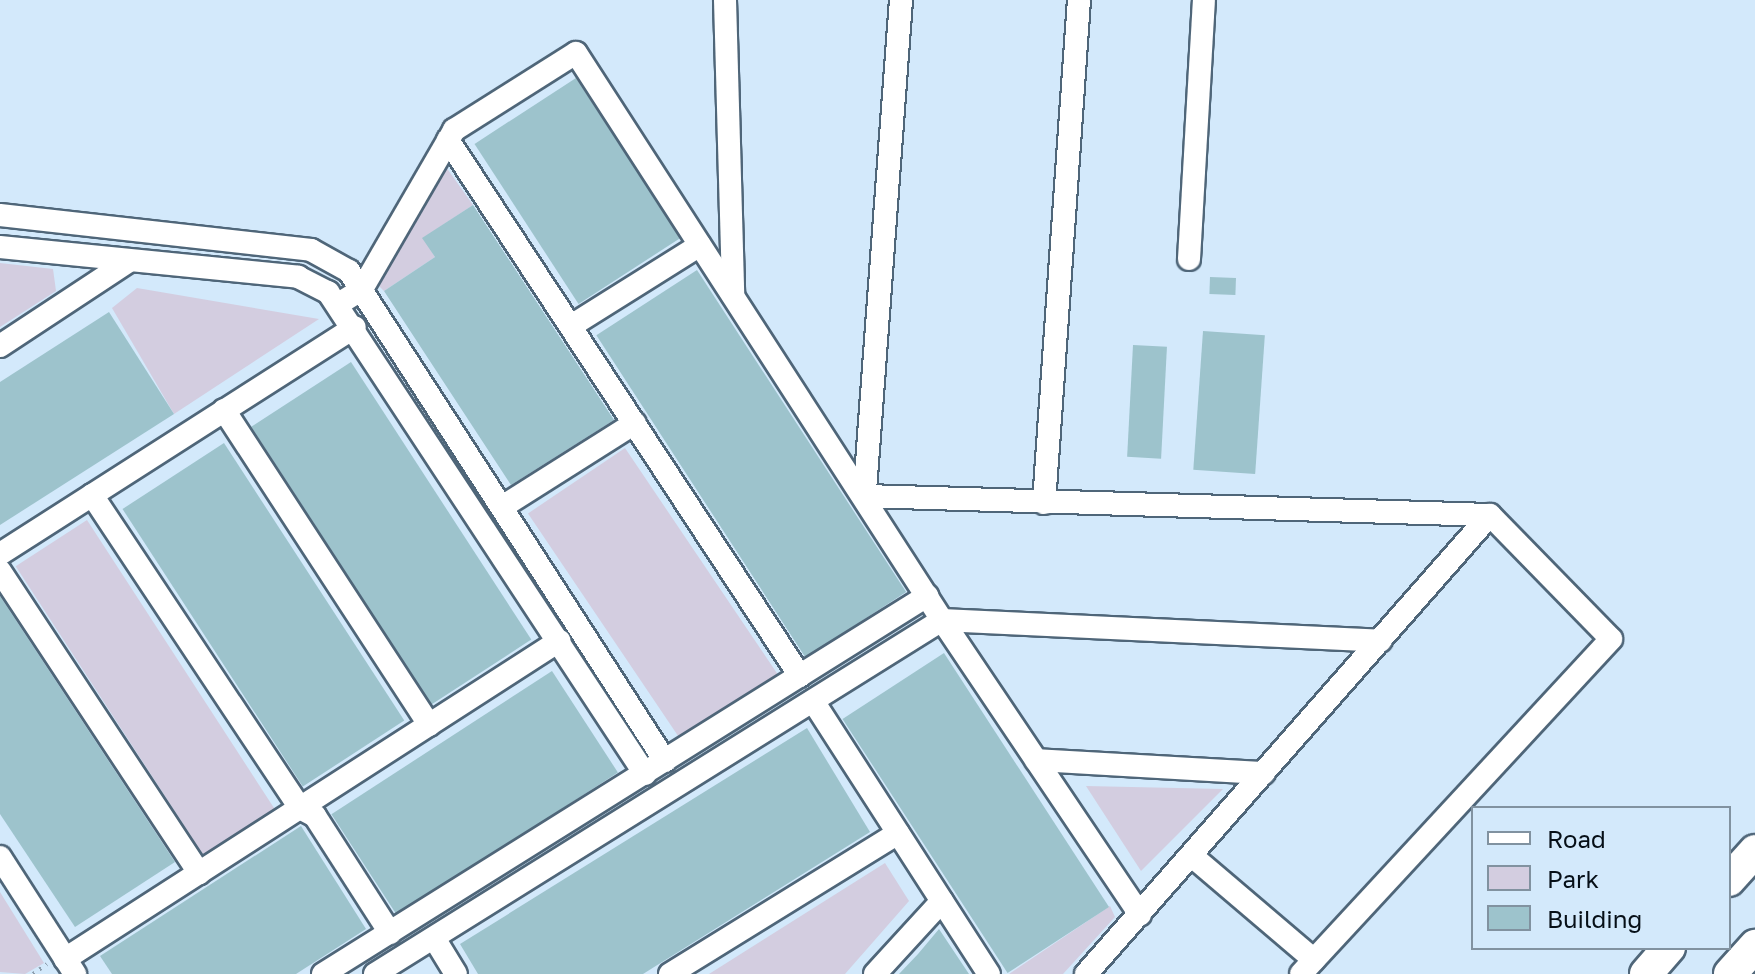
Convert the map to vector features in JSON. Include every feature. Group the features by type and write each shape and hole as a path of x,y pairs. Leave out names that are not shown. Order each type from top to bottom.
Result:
{"highway":[{"path":"1731,878 1755,851"},
{"path":"1730,974 1755,946"},
{"path":"1646,974 1667,950"}],"street":[{"path":"725,0 733,295"},
{"path":"865,496 901,0"},
{"path":"1044,503 1079,0"},
{"path":"1189,259 1204,0"},
{"path":"340,303 362,289 454,130 576,53 865,496 942,620 1140,915"},
{"path":"448,140 800,676"},
{"path":"0,215 311,250 349,271 665,761"},
{"path":"571,326 700,245"},
{"path":"0,247 298,277 340,303 645,774"},
{"path":"0,346 129,261"},
{"path":"0,554 355,327"},
{"path":"224,410 429,725"},
{"path":"423,432 445,418"},
{"path":"502,507 635,423"},
{"path":"92,495 300,808 315,816 390,933"},
{"path":"865,496 1490,515 1611,639 1308,967 1192,856"},
{"path":"1086,974 1490,515"},
{"path":"0,571 199,873"},
{"path":"323,974 927,596"},
{"path":"375,974 942,620 1380,641"},
{"path":"0,857 70,966 199,873 559,641"},
{"path":"813,701 989,974"},
{"path":"1036,760 1264,773"},
{"path":"670,974 898,833"},
{"path":"875,974 942,901"},
{"path":"434,938 456,974"}],"green space":[{"path":"446,167 473,205 423,238 435,257 384,291 377,284"},
{"path":"0,263 53,269 56,291 0,327"},
{"path":"137,288 319,319 174,414 112,308"},
{"path":"625,448 778,674 681,740 528,513"},
{"path":"87,520 274,809 203,855 16,566"},
{"path":"1086,786 1223,789 1141,871"},
{"path":"885,863 909,901 845,974 709,974"},
{"path":"0,892 44,963 25,974 0,972"},
{"path":"1110,906 1115,917 1063,974 1009,974"}],"building":[{"path":"576,78 680,238 579,304 475,144"},
{"path":"473,205 614,420 511,485 384,291 435,257 422,238"},
{"path":"697,270 906,592 806,657 596,335"},
{"path":"1210,277 1236,278 1235,295 1209,294"},
{"path":"109,312 174,414 0,525 0,382"},
{"path":"1203,331 1265,335 1255,474 1193,470"},
{"path":"1133,345 1167,347 1161,459 1127,457"},
{"path":"351,362 531,640 431,704 251,427"},
{"path":"224,443 404,721 303,787 123,509"},
{"path":"0,596 175,862 75,927 0,814"},
{"path":"944,653 1109,907 1008,973 843,719"},
{"path":"552,671 618,772 397,916 331,814"},
{"path":"807,728 870,832 643,974 478,974 460,944"},
{"path":"301,826 366,929 296,974 112,974 100,956"},
{"path":"939,929 969,974 899,974 918,954"}]}
